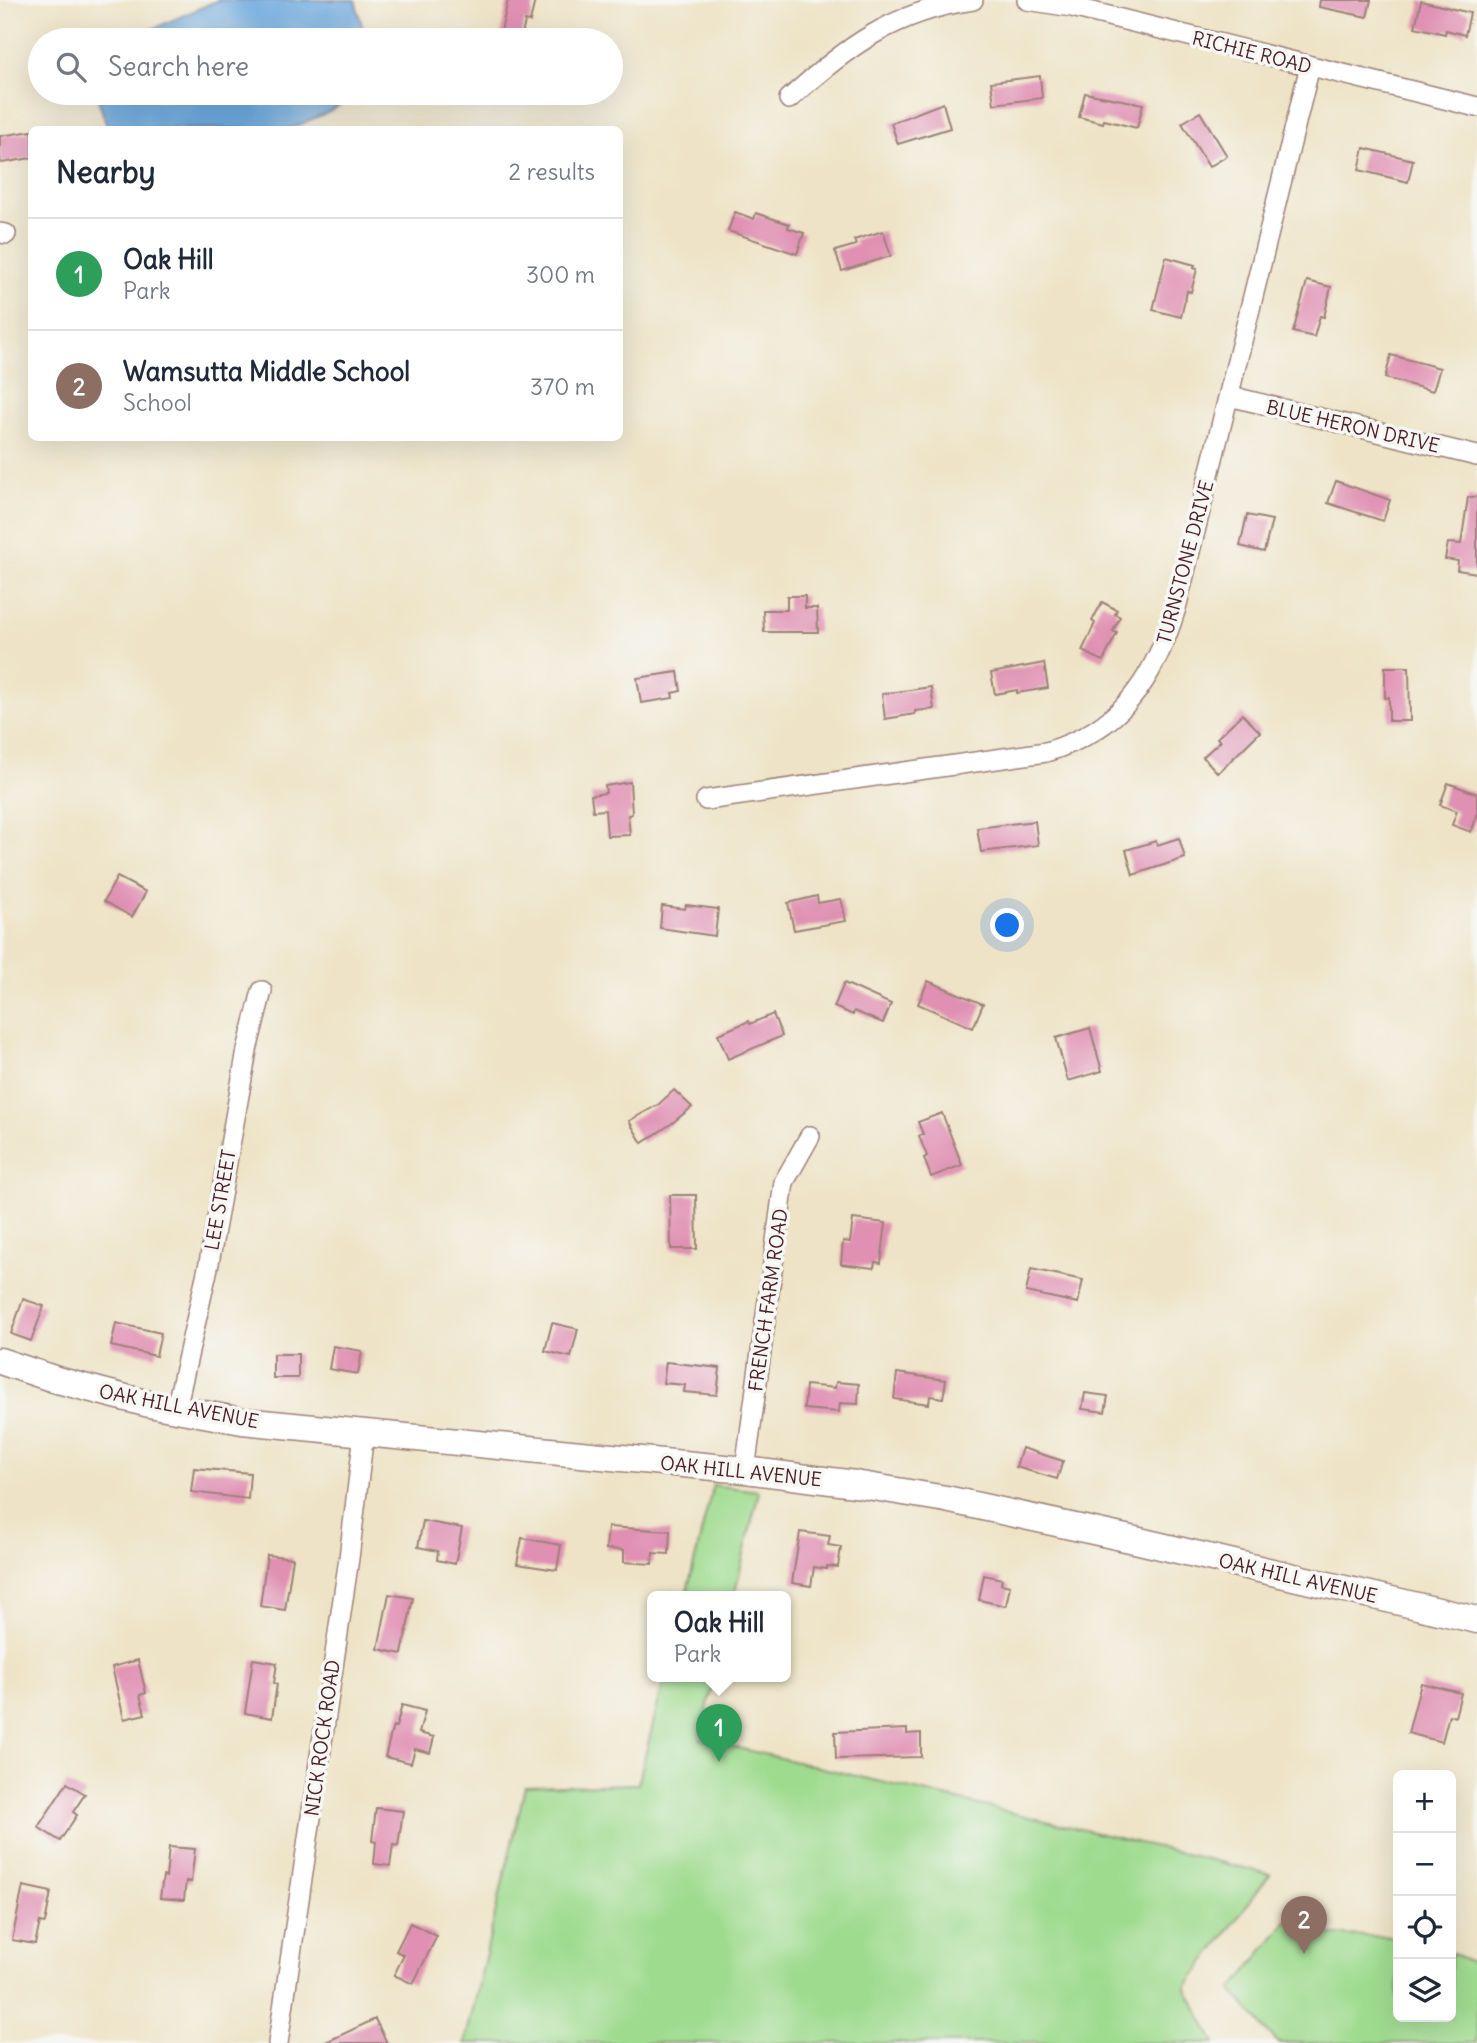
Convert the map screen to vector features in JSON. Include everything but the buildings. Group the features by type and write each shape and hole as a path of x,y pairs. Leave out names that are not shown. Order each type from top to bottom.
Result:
{"main road":[{"name":"OAK HILL AVENUE","path":"0,1361 57,1380 176,1409 242,1421 745,1470 855,1484 971,1504 1477,1620"}],"street":[{"path":"789,99 827,64 889,24 954,3 973,0"},
{"name":"RICHIE ROAD","path":"1027,0 1072,7 1477,107"},
{"name":"TURNSTONE DRIVE","path":"706,800 1046,752 1079,740 1111,719 1143,684 1157,661 1167,636 1310,66"},
{"name":"BLUE HERON DRIVE","path":"1228,396 1477,456"},
{"name":"LEE STREET","path":"176,1409 209,1263 247,1050 262,991"},
{"name":"FRENCH FARM ROAD","path":"745,1470 784,1182 810,1136"},
{"name":"NICK ROCK ROAD","path":"278,2043 349,1559 364,1433"}],"green space":[{"path":"713,1485 759,1491 735,1591 687,1591"},
{"path":"664,1682 714,1682 700,1739 1270,1874 1186,1987 1215,2043 465,2043 525,1787 638,1784"},
{"path":"1290,1917 1333,1935 1393,1937 1393,2022 1456,2022 1456,1955 1477,1964 1477,2043 1277,2043 1232,1990"}],"water":[{"path":"218,0 355,0 363,28 155,28"},
{"path":"100,105 340,105 296,126 107,126"}],"place":[{"name":"Oak Hill","path":"719,1762"},
{"name":"Wamsutta Middle School","path":"1304,1954"}]}
